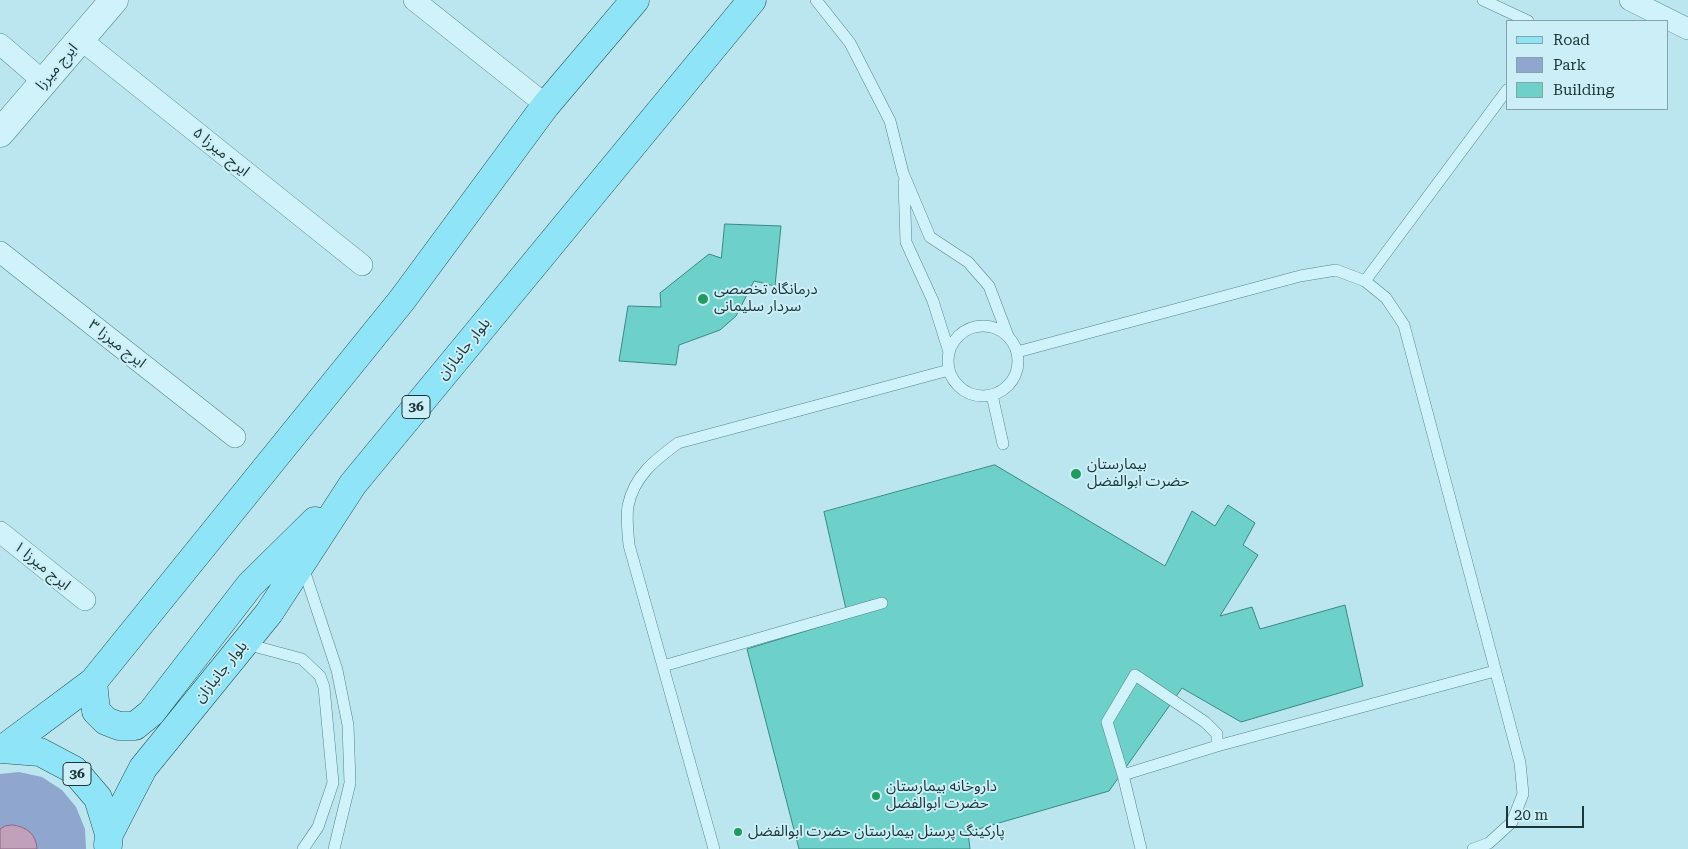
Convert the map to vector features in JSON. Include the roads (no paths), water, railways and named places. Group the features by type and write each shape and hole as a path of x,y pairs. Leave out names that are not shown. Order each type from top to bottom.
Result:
{"main road":[{"name":"36","path":"1,749 93,682 402,300 546,105 635,0"},
{"name":"بلوار جانبازان","path":"109,842 143,768 269,613 353,484 752,0"},
{"path":"93,682 96,711 106,721 119,726 135,726 151,713 250,585 353,484"},
{"name":"36","path":"1,749 40,752 74,770 98,798 109,842"}],"street":[{"name":"ایرج میرزا","path":"0,133 114,0"},
{"path":"414,0 546,105"},
{"path":"1630,0 1688,29"},
{"name":"ایرج میرزا ۵","path":"80,39 362,266"},
{"path":"0,44 44,82"},
{"name":"ایرج میرزا ۳","path":"0,252 234,437"},
{"name":"ایرج میرزا ۱","path":"0,532 85,600"}],"lane":[{"path":"816,0 850,43 890,121 903,173 930,237 968,262 989,286 1008,336 1017,352 1017,370 1013,379 1000,392 983,396 965,391 952,379 949,370 949,352 958,336 974,327 983,326 992,327 1008,336"},
{"path":"1483,0 1526,20"},
{"path":"1365,281 1506,91"},
{"path":"903,173 906,242 933,300 949,352"},
{"path":"1017,352 1300,276 1336,270 1365,281 1386,298 1404,326 1520,763 1523,794 1512,822 1489,843 1473,849"},
{"path":"714,849 628,545 628,506 637,481 654,461 678,443 949,370"},
{"path":"992,395 1003,444"},
{"path":"301,563 337,670 348,725 350,783 334,849"},
{"path":"662,666 882,604"},
{"path":"244,643 302,659 320,676 324,687 332,783 318,827 303,849"},
{"path":"1123,775 1217,746 1496,670"},
{"path":"1141,849 1123,775 1107,722 1135,674 1205,722 1218,734 1217,746"}],"place":[{"name":"درمانگاه تخصصی سردار سلیمانی","path":"703,299"},
{"name":"بیمارستان حضرت ابوالفضل","path":"1076,474"},
{"name":"داروخانه بیمارستان حضرت ابوالفضل","path":"876,796"},
{"name":"پارکینگ پرسنل بیمارستان حضرت ابوالفضل","path":"738,832"}]}
